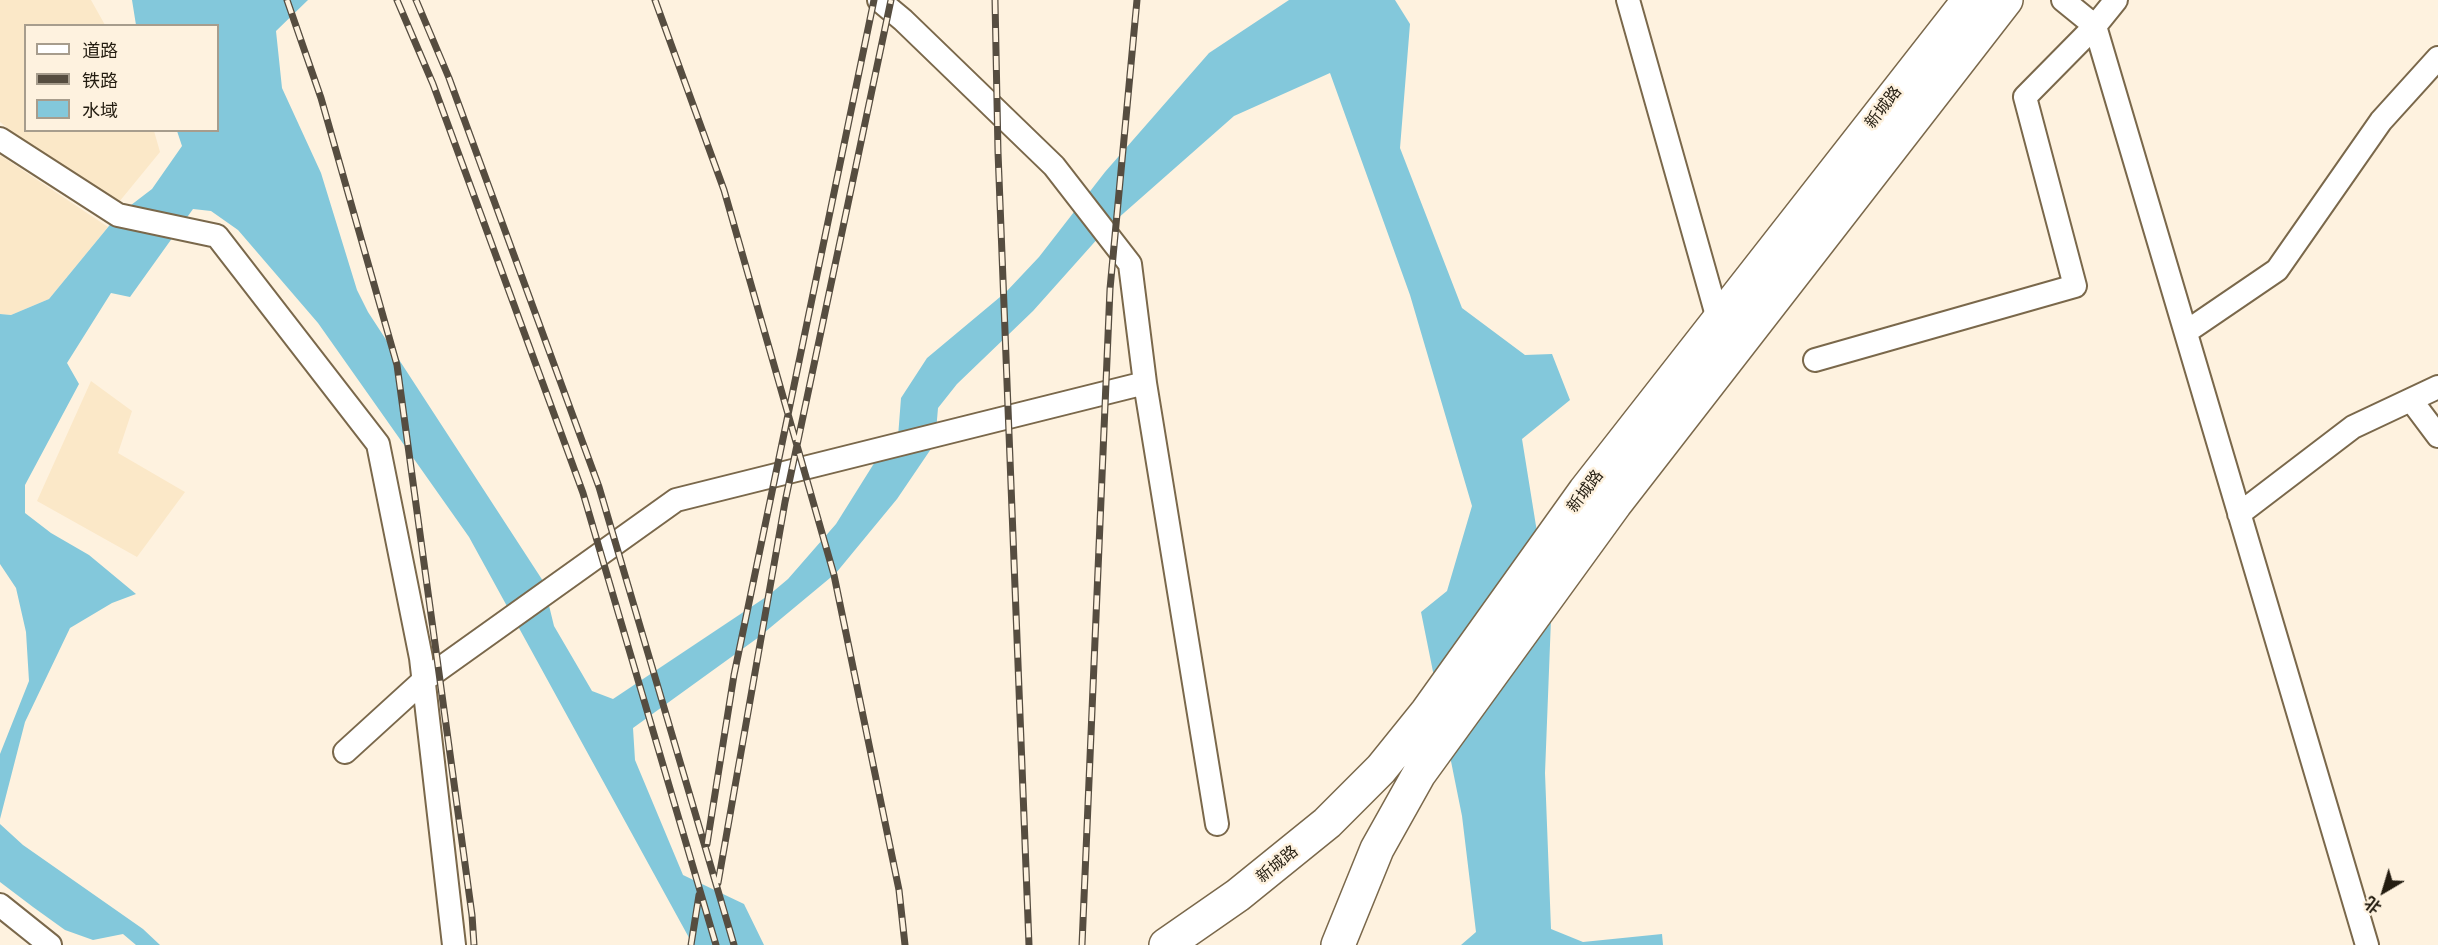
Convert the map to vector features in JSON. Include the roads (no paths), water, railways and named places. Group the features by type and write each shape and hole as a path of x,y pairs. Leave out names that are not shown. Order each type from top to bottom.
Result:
{"main road":[{"name":"新城路","path":"1166,945 1238,895 1328,823 1381,769 1436,700 1585,491 1969,0"},
{"name":"新城路","path":"1338,945 1377,849 1419,774 1629,485 2006,0"}],"street":[{"path":"879,0 903,20 1054,166 1130,264 1144,383 1217,824"},
{"path":"1628,0 1718,320"},
{"path":"2063,0 2095,26 2367,945"},
{"path":"1815,360 2075,286 2025,97 2095,26 2116,0"},
{"path":"2186,332 2277,270 2381,121 2438,58"},
{"path":"0,139 118,215 217,236 378,444 424,680 454,945"},
{"path":"345,752 424,680 676,500 1144,383"},
{"path":"2240,514 2353,428 2438,387"},
{"path":"2412,400 2438,436"},
{"path":"0,905 50,945"}],"water":[{"path":"132,0 308,0 276,31 282,88 321,173 357,290 368,312 543,581 554,626 592,691 613,699 769,595 788,579 836,524 878,457 898,437 901,398 927,358 1006,292 1039,257 1105,172 1209,53 1289,0 1395,0 1410,24 1400,148 1462,308 1525,355 1552,354 1570,400 1522,439 1551,619 1545,773 1551,929 1583,942 1662,934 1663,945 1461,945 1476,932 1462,816 1421,612 1447,591 1472,506 1410,295 1330,73 1234,116 1108,227 1033,311 957,384 938,408 935,443 897,499 836,573 759,637 633,728 635,760 683,875 744,904 764,945 693,945 469,537 318,323 238,230 211,211 193,209 130,297 111,293 67,363 79,384 25,485 25,513 51,533 89,555 136,594 112,603 70,628 25,722 0,819 0,754 29,681 26,632 16,588 0,564 0,314 11,315 49,299 118,215 152,189 182,146 177,132 219,132 219,24 136,24"},
{"path":"0,824 23,845 143,929 160,945 136,945 123,934 93,940 65,930 33,907 0,882"}],"railway":[{"path":"287,0 321,98 397,365 472,915 474,945"},
{"path":"397,0 433,84 583,493 716,945"},
{"path":"416,0 449,78 599,487 734,945"},
{"path":"655,0 724,190 834,575 899,890 905,945"},
{"path":"707,844 734,675 874,0"},
{"path":"718,883 785,502 891,0"},
{"path":"995,0 998,152 1029,945"},
{"path":"1082,945 1110,289 1137,0"},
{"path":"691,945 699,895"}]}
